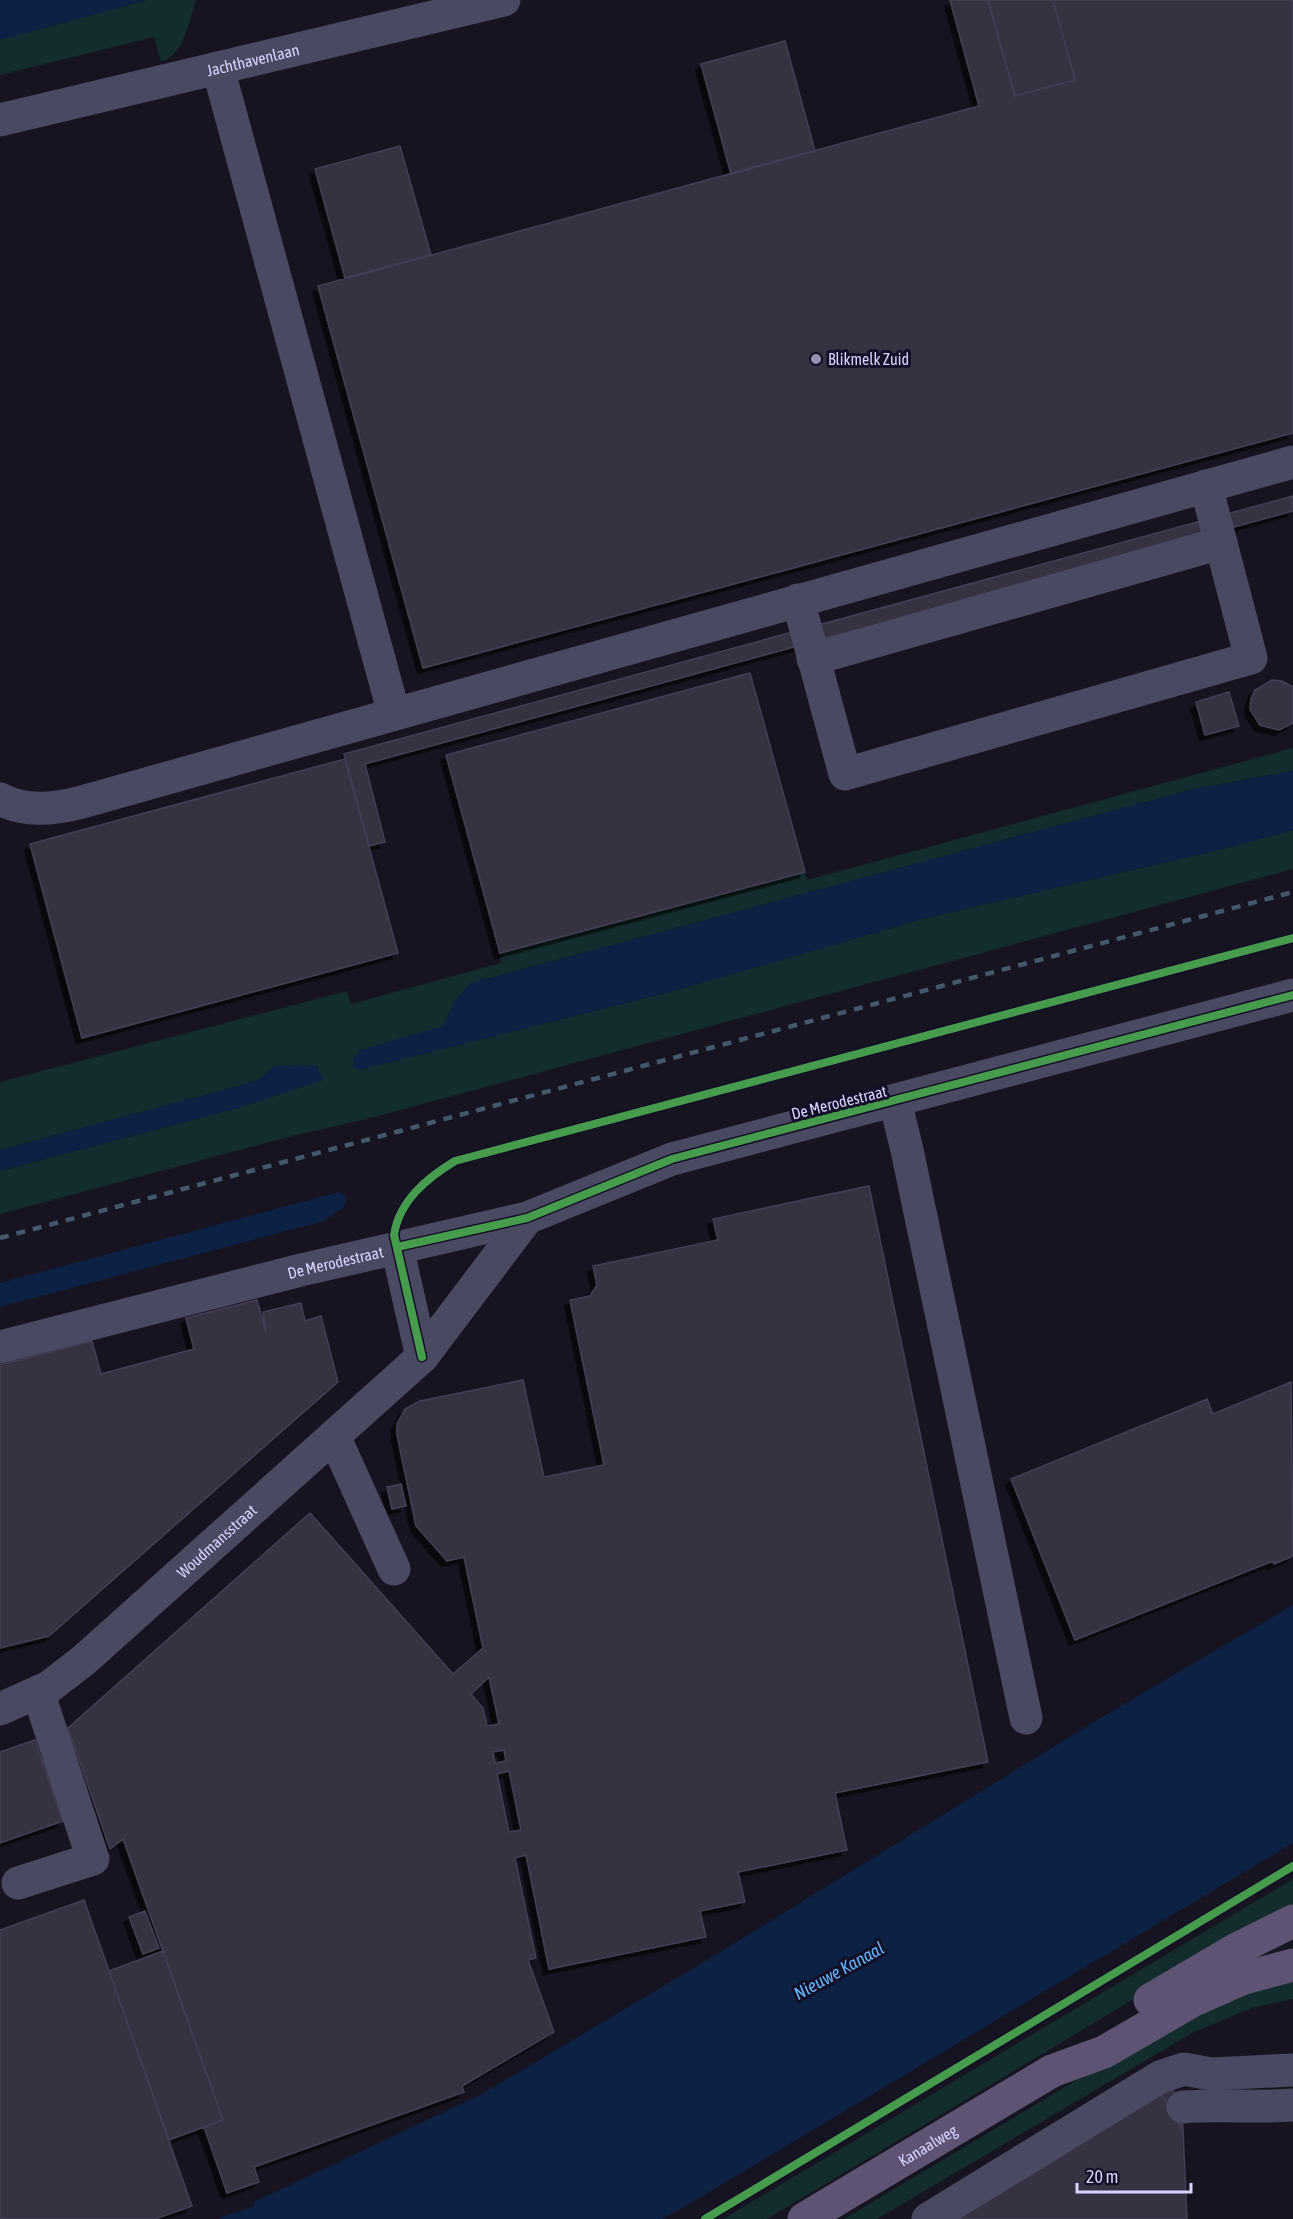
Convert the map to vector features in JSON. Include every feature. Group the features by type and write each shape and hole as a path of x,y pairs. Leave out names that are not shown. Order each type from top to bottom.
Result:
{"main road":[{"name":"Kanaalweg","path":"1052,2071 1094,2033 1235,1950 1293,1921"},
{"name":"Kanaalweg","path":"804,2219 1052,2071 1104,2052 1192,2001 1234,1982 1293,1965"}],"street":[{"name":"Jachthavenlaan","path":"3,123 218,68 504,0"},
{"path":"218,68 394,714"},
{"path":"0,799 30,808 56,809 1293,462"},
{"path":"798,600 845,774 857,771 1251,658 1206,486"},
{"path":"813,659 1221,543"},
{"name":"De Merodestraat","path":"0,1347 397,1247 527,1218 672,1159 1293,995"},
{"path":"895,1101 1026,1718"},
{"name":"Woudmansstraat","path":"0,1709 49,1687 84,1660 422,1357 527,1218"},
{"path":"397,1247 422,1357"},
{"path":"334,1436 394,1569"},
{"path":"18,1883 93,1859 38,1692"},
{"path":"928,2219 1160,2077 1184,2069 1211,2074 1293,2070"},
{"path":"1211,2074 1182,2108 1219,2104 1254,2108 1293,2105"}],"green space":[{"path":"147,0 196,0 180,45 169,58 161,62 154,37 0,75 0,40"},
{"path":"1293,748 1293,771 1194,789 471,983 455,1001 443,1026 353,1059 353,1066 358,1070 677,990 926,918 1227,848 1293,830 1293,869 367,1119 292,1136 0,1214 0,1171 245,1106 323,1080 317,1066 275,1066 259,1079 242,1085 0,1150 0,1082 347,991 351,1004 501,963 500,953 805,872 807,880"},
{"path":"1293,1879 1293,1907 1269,1918 767,2219 723,2219"},
{"path":"1293,1980 1293,1999 1252,2008 1192,2033 877,2219 844,2219 1130,2048 1217,2002"}],"water":[{"path":"0,0 147,0 0,40"},
{"path":"1293,771 1293,830 1227,848 926,918 677,990 358,1070 353,1066 353,1059 361,1050 443,1026 455,1001 471,983 1194,789"},
{"path":"275,1066 317,1066 323,1080 245,1106 0,1171 0,1150 242,1085 259,1079"},
{"path":"339,1192 346,1197 345,1206 324,1221 0,1307 0,1283"},
{"name":"Nieuwe Kanaal","path":"1293,1605 1293,1843 684,2207 662,2219 217,2219 254,2206 254,2202 480,2095 694,1968 1102,1717"}],"building":[{"name":"Blikmelk Zuid","path":"950,0 988,0 1015,96 1075,80 1053,0 1293,0 1293,433 423,668 318,286 979,106"},
{"path":"988,0 1053,0 1075,80 1015,96"},
{"path":"785,41 815,151 731,174 701,64"},
{"path":"400,146 431,255 345,278 315,169"},
{"path":"1293,496 1293,511 365,764 385,842 369,846 344,754"},
{"path":"750,673 805,872 500,953 446,755"},
{"path":"1272,680 1282,681 1293,687 1293,723 1279,730 1260,725 1250,709 1255,690"},
{"path":"1229,692 1239,726 1205,735 1196,702"},
{"path":"345,759 398,953 82,1038 30,844"},
{"path":"869,1186 988,1762 835,1793 847,1850 738,1872 745,1902 700,1911 706,1937 549,1969 526,1855 515,1858 536,1958 528,1960 554,2032 462,2086 464,2092 254,2167 259,2182 227,2193 204,2127 223,2120 123,1839 110,1849 68,1728 310,1513 453,1674 483,1648 464,1557 447,1561 416,1526 397,1435 397,1424 405,1409 420,1401 523,1380 544,1477 604,1465 570,1300 590,1296 597,1285 593,1266 718,1240 713,1219","holes":["489,1677 499,1724 487,1726 483,1708 471,1694","504,1750 506,1761 495,1763 493,1752","509,1771 521,1830 509,1832 497,1774"]},
{"path":"257,1300 266,1332 263,1312 301,1303 305,1321 321,1316 338,1382 49,1636 0,1648 0,1365 92,1341 101,1374 194,1349 186,1318"},
{"path":"1291,1382 1293,1556 1274,1564 1273,1561 1075,1640 1011,1479 1207,1399 1213,1414"},
{"path":"401,1484 406,1506 392,1509 387,1487"},
{"path":"35,1740 63,1821 0,1843 0,1752"},
{"path":"84,1900 192,2206 155,2219 0,2219 0,1930"},
{"path":"145,1911 159,1948 143,1954 129,1917"},
{"path":"163,1951 223,2120 169,2140 109,1971"},
{"path":"1172,2090 1180,2096 1182,2103 1183,2130 1161,2094"},
{"path":"1161,2094 1183,2130 1187,2219 949,2219"}],"railway":[{"path":"0,1238 1293,892"}],"cycle path":[{"path":"422,1357 394,1235 408,1201 434,1175 455,1161 1293,938"},
{"path":"397,1247 527,1218 672,1159 1293,995"},
{"path":"705,2219 1293,1866"}],"place":[{"name":"Blikmelk Zuid","path":"816,359"}]}
